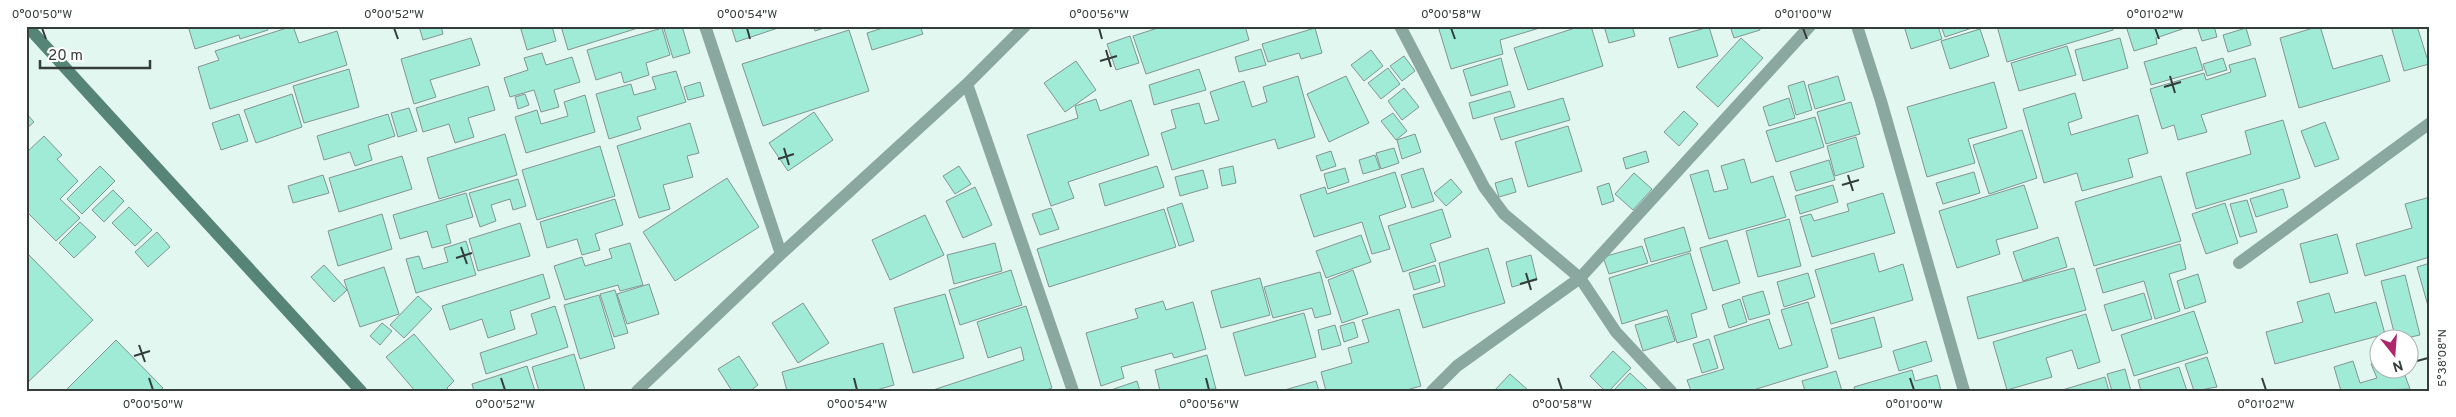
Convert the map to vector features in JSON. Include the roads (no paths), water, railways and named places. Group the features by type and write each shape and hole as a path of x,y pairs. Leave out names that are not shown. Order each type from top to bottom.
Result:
{"street":[{"path":"27,26 361,391"},
{"path":"706,26 781,254"},
{"path":"636,391 781,254 967,84 1025,26"},
{"path":"1400,26 1484,188 1504,214 1580,278 1616,332 1671,391"},
{"path":"1432,391 1457,366 1580,278 1810,26"},
{"path":"1857,26 1884,111 1964,391"},
{"path":"967,84 1073,391"},
{"path":"2239,263 2430,123"}]}
